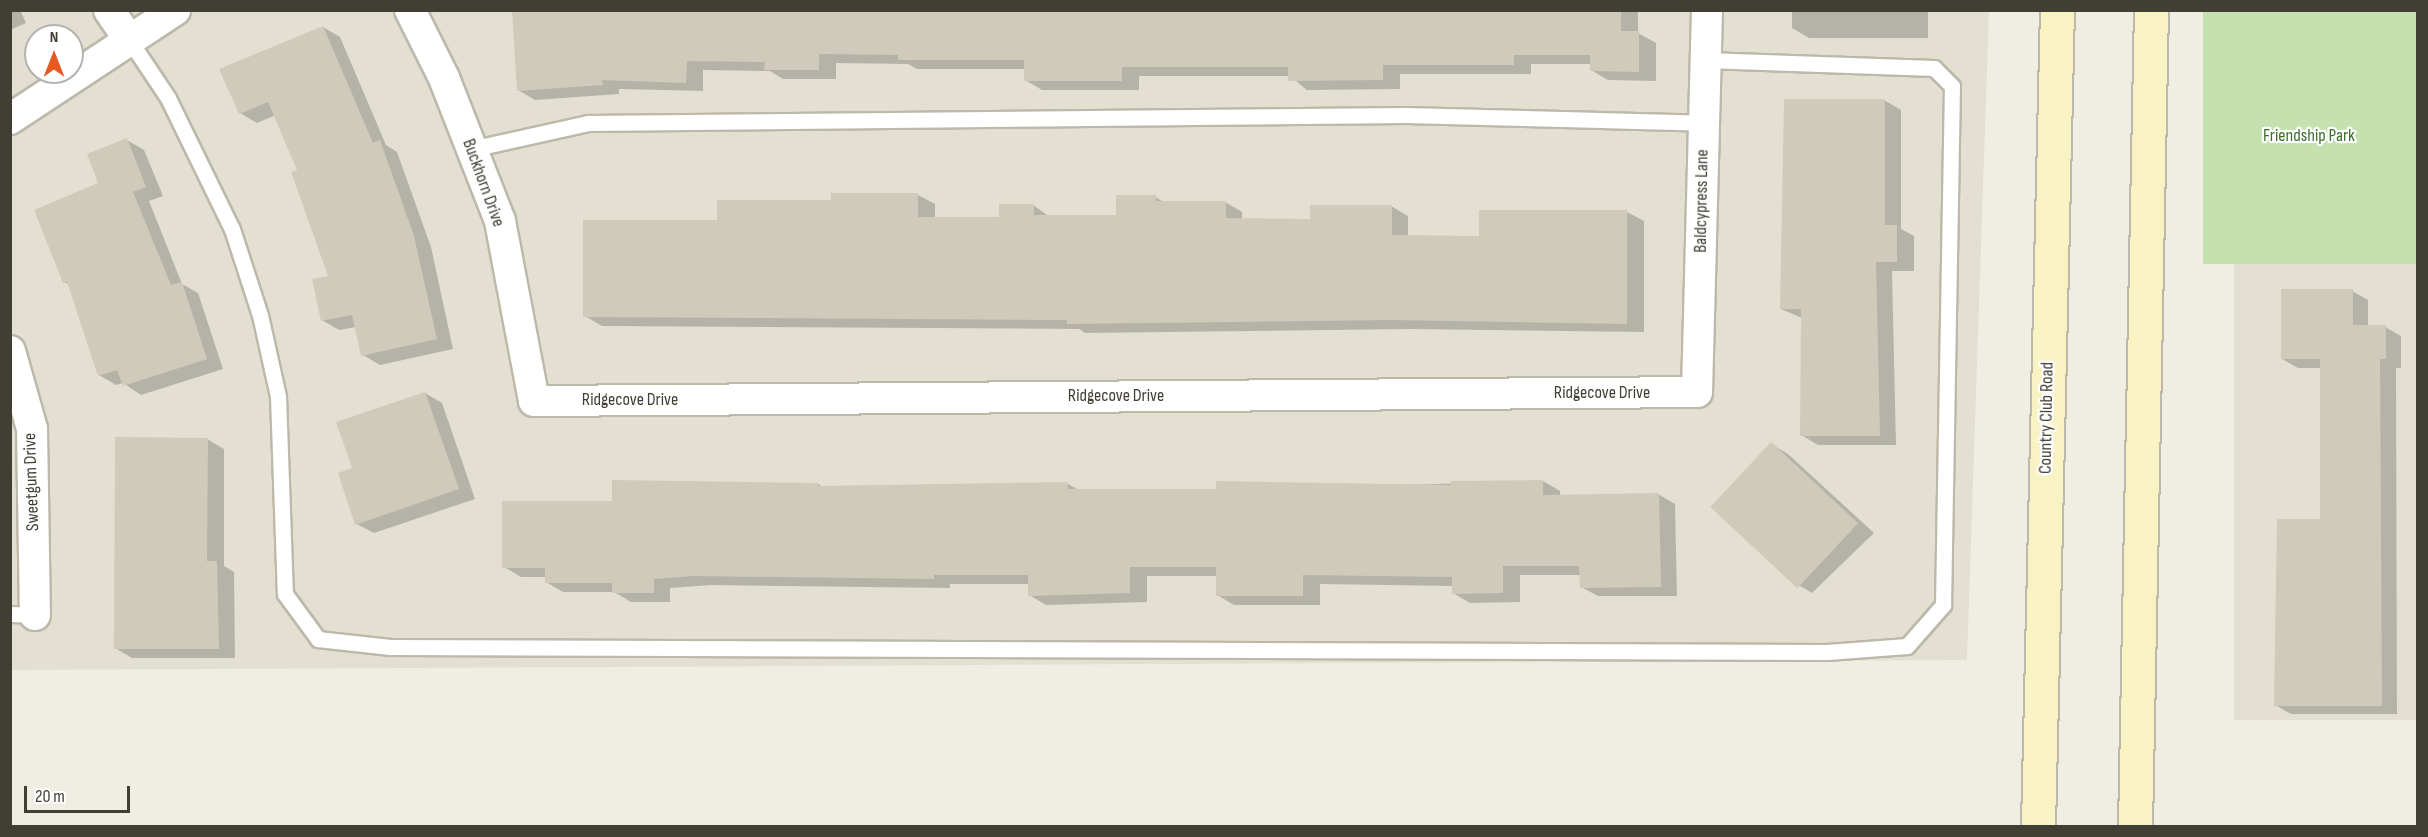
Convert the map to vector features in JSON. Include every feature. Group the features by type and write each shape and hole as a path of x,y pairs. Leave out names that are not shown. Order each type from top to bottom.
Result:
{"main road":[{"name":"Country Club Road","path":"2038,826 2057,10"},
{"path":"2135,826 2151,10"}],"street":[{"path":"109,10 130,41"},
{"path":"10,118 176,10"},
{"name":"Buckhorn Drive","path":"410,10 444,78 500,221 534,401"},
{"name":"Baldcypress Lane","path":"1697,392 1707,10"},
{"name":"Sweetgum Drive","path":"10,351 32,429 22,614"},
{"name":"Ridgecove Drive","path":"534,401 1697,392"}],"lane":[{"path":"130,41 168,98 232,229 260,315 278,396 285,594 318,639 390,647 1827,652 1907,646 1943,605 1952,86 1934,68 1706,60"},
{"path":"471,149 588,123 1383,116 1704,123"}],"shaded area":[{"path":"10,11 1989,11 1967,660 11,670"},
{"path":"2234,11 2417,11 2417,720 2234,720"}],"green space":[{"name":"Friendship Park","path":"2203,11 2417,11 2417,264 2203,264"}],"building":[{"path":"512,10 1621,10 1621,31 1639,31 1639,72 1590,71 1590,55 1514,55 1514,65 1383,65 1383,80 1288,81 1288,67 1122,67 1122,81 1024,81 1024,60 898,60 898,55 819,54 819,70 764,70 765,62 687,61 686,83 602,80 603,85 517,91"},
{"path":"323,26 373,143 380,140 414,236 437,339 361,356 352,315 321,321 312,279 328,276 291,172 297,170 268,102 239,114 219,69"},
{"path":"1784,99 1885,99 1885,225 1897,225 1897,262 1876,262 1880,436 1800,436 1801,309 1780,309"},
{"path":"127,138 146,187 133,192 171,285 182,282 207,359 123,386 117,370 98,376 67,282 63,283 34,210 98,183 87,154"},
{"path":"831,193 918,193 918,217 999,217 999,204 1034,204 1034,215 1116,215 1116,195 1156,195 1156,201 1226,201 1226,218 1310,219 1310,205 1392,205 1392,235 1479,236 1479,210 1627,210 1627,324 1392,320 1067,324 1067,320 583,317 583,220 717,220 717,200 831,200"},
{"path":"2281,289 2353,289 2353,325 2386,325 2386,359 2380,359 2382,706 2274,706 2277,519 2320,519 2320,359 2281,359"},
{"path":"425,392 459,489 355,525 338,473 352,468 336,422"},
{"path":"115,437 208,438 207,561 217,561 219,649 114,649"},
{"path":"1771,442 1858,523 1797,588 1710,507"},
{"path":"612,480 818,483 818,486 1068,482 1068,489 1216,489 1216,481 1451,485 1451,481 1543,480 1543,495 1659,493 1661,587 1580,588 1579,566 1503,566 1503,593 1452,594 1452,577 1303,575 1303,596 1216,596 1216,567 1130,567 1130,593 1028,596 1028,575 934,575 934,579 693,576 654,579 654,593 612,593 612,583 545,583 545,568 502,568 502,501 612,501"}]}
